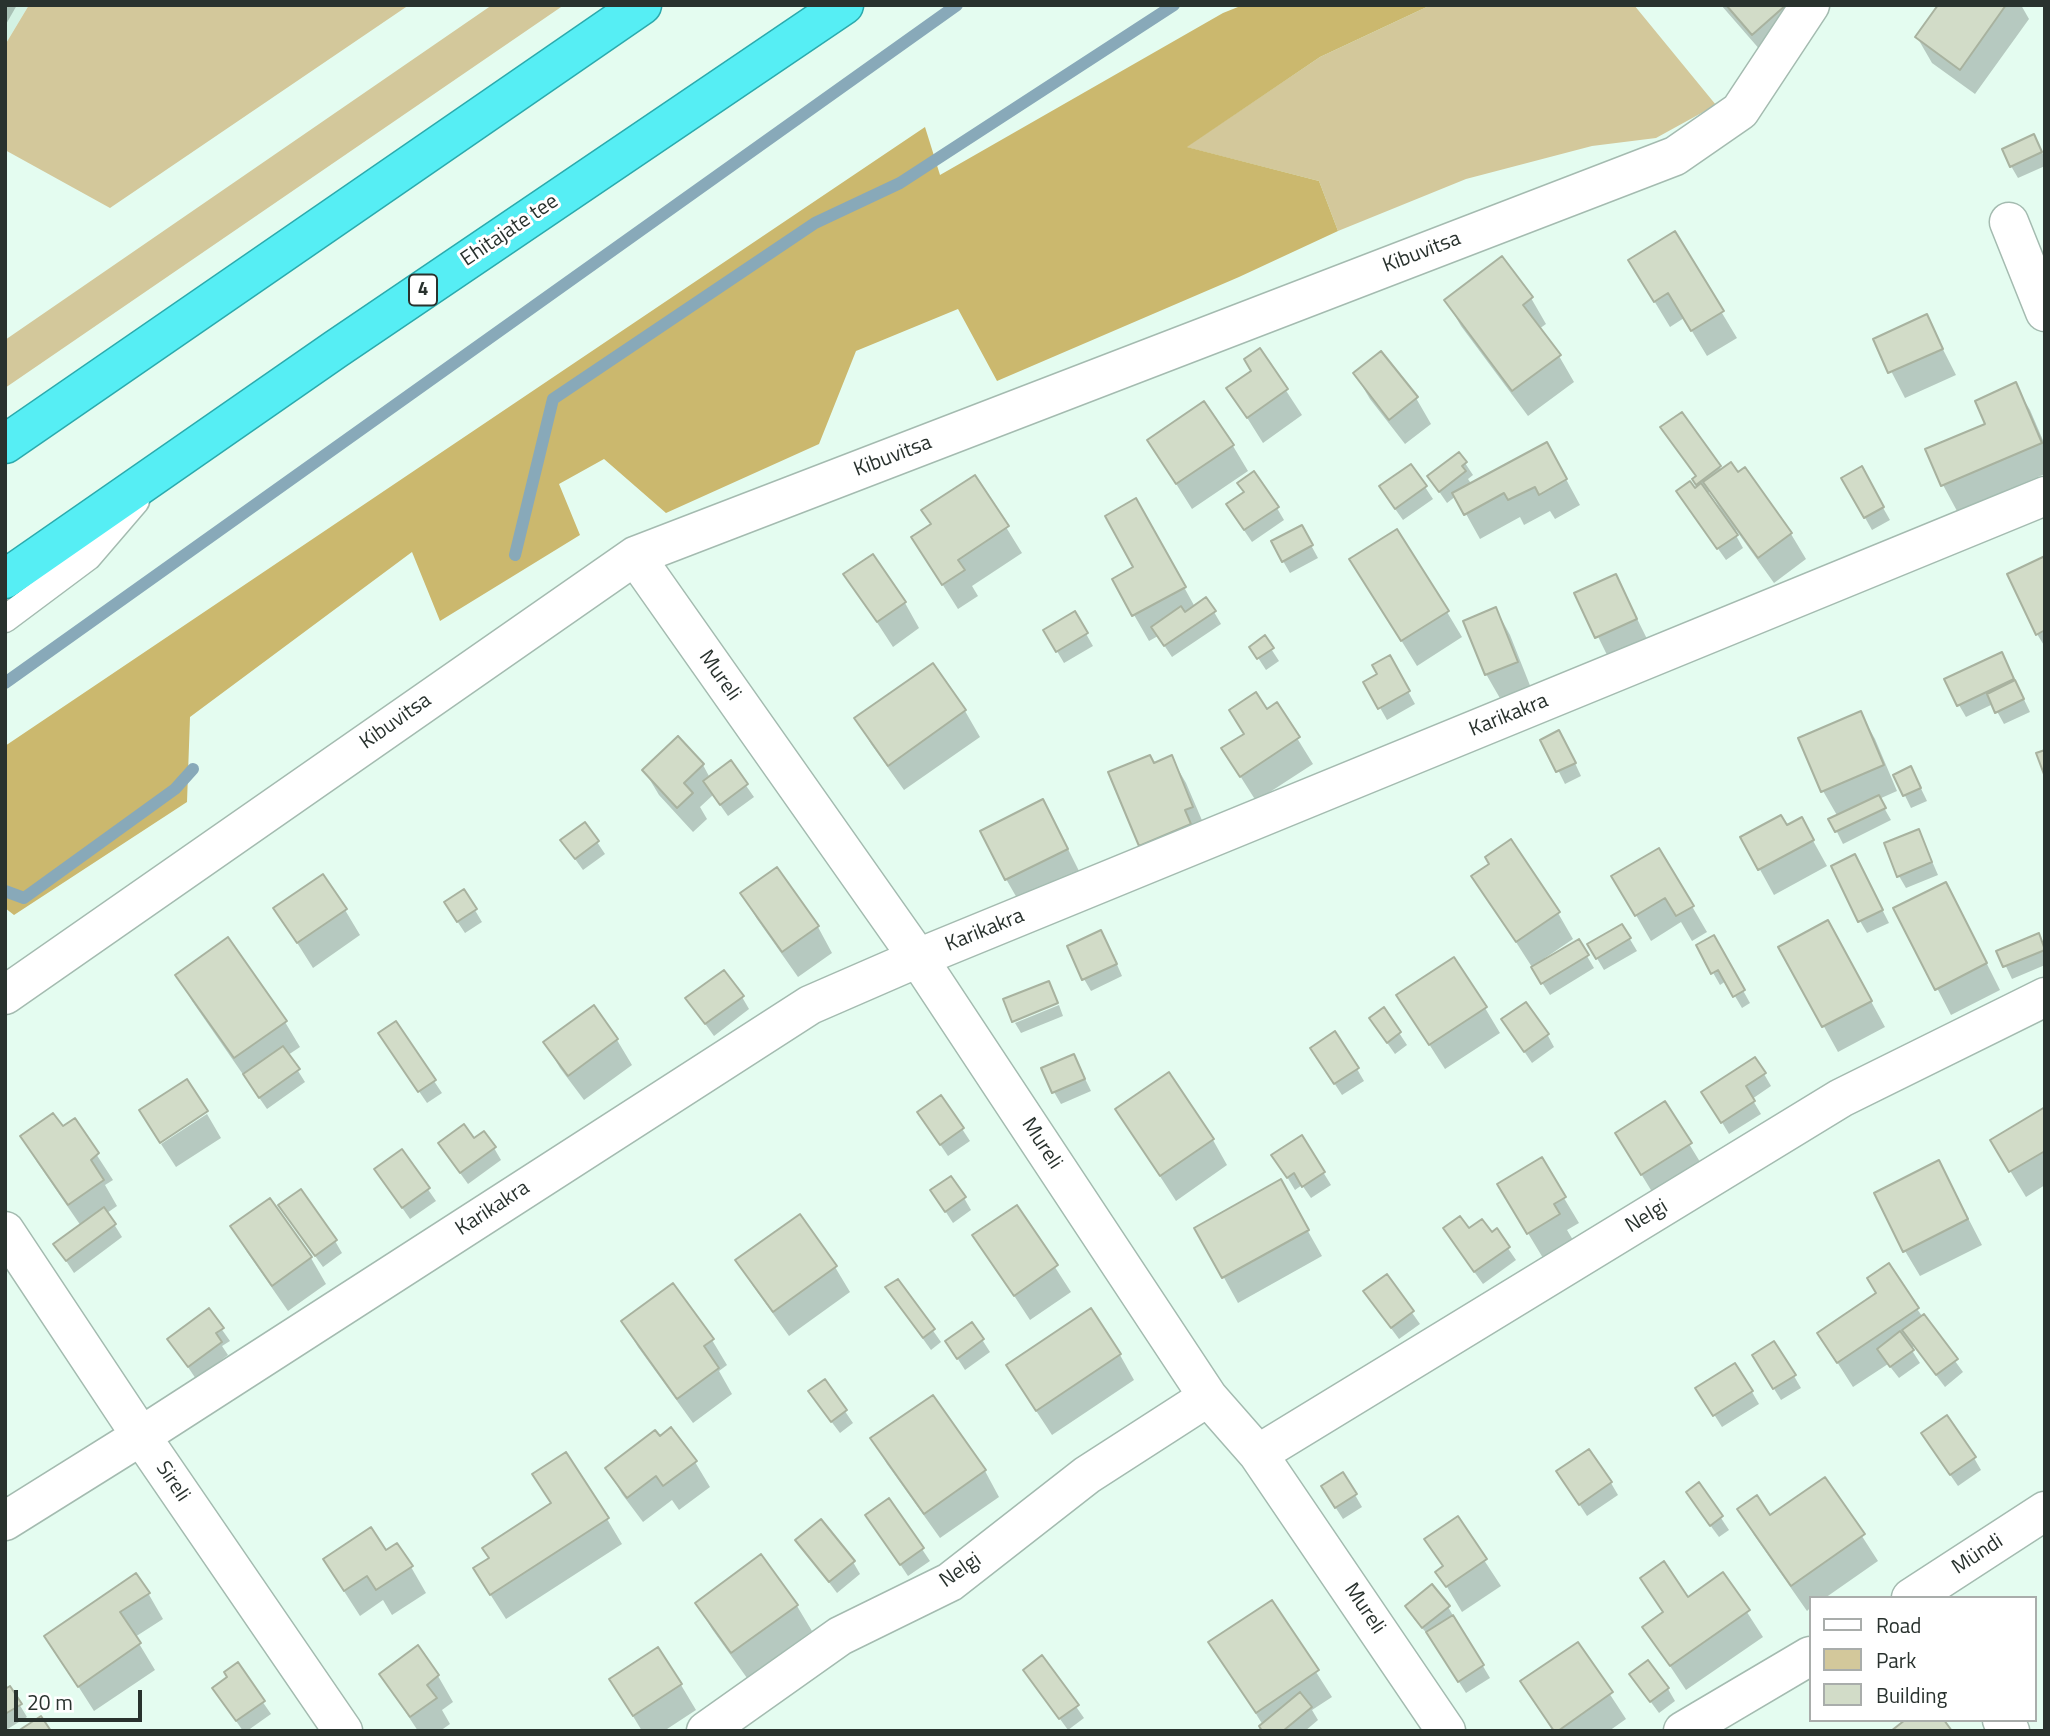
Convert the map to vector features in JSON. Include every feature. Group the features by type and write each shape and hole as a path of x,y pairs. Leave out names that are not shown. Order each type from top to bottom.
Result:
{"highway":[{"path":"5,444 642,5"},
{"name":"Ehitajate tee","path":"5,579 336,349 845,5"}],"street":[{"name":"Kibuvitsa","path":"5,995 635,556 1675,156 1740,111 1810,5"},
{"path":"2009,222 2045,312"},
{"name":"Karikakra","path":"5,1521 810,1005 918,958 2045,496"},
{"name":"Mureli","path":"635,556 918,958 1208,1397 1258,1454 1446,1731"},
{"name":"Nelgi","path":"1258,1454 1841,1098 2045,997"},
{"name":"Sireli","path":"5,1231 141,1436 343,1731"},
{"name":"Nelgi","path":"706,1731 840,1636 950,1582 1087,1475 1208,1397"},
{"name":"Mündi","path":"1917,1596 2045,1511"},
{"path":"1682,1731 1808,1657"}],"lane":[{"path":"5,619 88,557 162,470"}],"shaded area":[{"path":"5,5 29,5 5,45"},
{"path":"1243,5 1431,5 1320,57 1187,147 1319,181 1338,231 1239,277 997,381 958,309 856,351 819,444 666,513 604,459 559,484 580,535 440,621 412,552 190,717 187,802 14,915 5,908 5,746 925,127 940,175 1223,13"}],"green space":[{"path":"29,5 409,5 110,208 5,150 5,45"},
{"path":"492,5 564,5 5,388 5,340"},
{"path":"1431,5 1634,5 1716,105 1656,138 1592,146 1466,179 1338,231 1319,181 1186,147 1320,57"}],"building":[{"path":"1726,5 1786,5 1752,35"},
{"path":"1938,5 2006,5 1960,70 1915,37"},
{"path":"2034,134 2042,152 2010,167 2002,149"},
{"path":"1675,231 1724,311 1691,331 1668,293 1654,302 1628,260"},
{"path":"1502,256 1533,297 1523,305 1561,355 1512,391 1444,300"},
{"path":"1927,314 1943,349 1888,373 1873,339"},
{"path":"1260,348 1288,389 1247,418 1226,388 1251,371 1244,359"},
{"path":"1381,351 1418,397 1389,420 1353,373"},
{"path":"2016,382 2042,443 1941,486 1925,449 1985,424 1975,401"},
{"path":"1204,401 1234,445 1176,484 1147,440"},
{"path":"1682,412 1721,466 1696,485 1692,479 1696,476 1660,427"},
{"path":"1547,442 1567,479 1539,495 1535,487 1508,500 1504,493 1464,515 1452,493"},
{"path":"1459,452 1467,462 1462,466 1466,471 1439,492 1427,476"},
{"path":"1731,462 1738,472 1745,467 1792,533 1758,558 1703,482"},
{"path":"1411,464 1427,486 1395,509 1379,486"},
{"path":"1862,466 1884,507 1864,518 1841,478"},
{"path":"1254,471 1279,507 1244,530 1226,504 1244,492 1237,483"},
{"path":"975,475 1009,526 958,560 965,570 942,585 911,537 931,524 921,510"},
{"path":"1690,481 1695,488 1701,483 1738,535 1717,549 1676,491"},
{"path":"1136,498 1186,587 1132,616 1112,579 1133,567 1105,516"},
{"path":"1302,525 1313,545 1282,562 1271,541"},
{"path":"1397,529 1449,611 1401,641 1349,559"},
{"path":"873,554 906,602 877,622 843,574"},
{"path":"2045,556 2045,630 2036,635 2007,574"},
{"path":"1616,574 1637,619 1595,638 1574,593"},
{"path":"1206,597 1216,611 1164,646 1151,627 1181,606 1185,612"},
{"path":"1496,607 1518,662 1485,675 1463,621"},
{"path":"1075,611 1088,633 1056,652 1043,630"},
{"path":"1265,635 1274,648 1257,659 1249,647"},
{"path":"2002,652 2014,679 1957,706 1944,679"},
{"path":"1390,655 1410,691 1378,709 1363,682 1377,674 1372,665"},
{"path":"933,663 966,710 888,766 854,718"},
{"path":"2015,680 2024,699 1995,713 1987,694"},
{"path":"1256,692 1267,709 1277,702 1300,737 1240,777 1221,748 1244,734 1229,710"},
{"path":"1861,711 1884,765 1821,792 1798,738"},
{"path":"1559,730 1576,763 1556,772 1540,740"},
{"path":"678,736 704,764 684,783 693,793 677,808 642,770"},
{"path":"2045,750 2045,777 2036,753"},
{"path":"1150,755 1154,763 1172,755 1193,807 1185,810 1191,824 1139,846 1108,772"},
{"path":"731,760 748,784 720,805 703,781"},
{"path":"1911,766 1921,788 1903,796 1893,775"},
{"path":"1879,795 1886,808 1835,832 1828,819"},
{"path":"1043,799 1068,849 1005,880 980,831"},
{"path":"1781,815 1787,825 1802,817 1814,840 1758,870 1740,837"},
{"path":"585,822 599,841 575,859 560,840"},
{"path":"1919,829 1932,862 1897,877 1884,843"},
{"path":"1511,839 1560,912 1516,942 1471,876 1489,864 1485,857"},
{"path":"1659,848 1694,906 1676,916 1665,898 1635,916 1611,876"},
{"path":"1855,854 1883,910 1858,922 1831,866"},
{"path":"777,867 819,926 782,952 740,893"},
{"path":"323,874 347,909 297,943 273,908"},
{"path":"1946,882 1987,963 1935,990 1893,908"},
{"path":"464,889 477,909 457,922 444,902"},
{"path":"1828,920 1872,1001 1822,1027 1778,947"},
{"path":"1622,924 1631,938 1596,959 1587,944"},
{"path":"1101,930 1117,964 1082,980 1067,946"},
{"path":"2039,933 2045,950 2003,967 1996,951"},
{"path":"1714,935 1745,990 1733,997 1718,970 1711,974 1696,945"},
{"path":"228,937 287,1021 234,1058 175,975"},
{"path":"1579,939 1589,955 1541,984 1531,967"},
{"path":"1454,957 1487,1007 1429,1045 1396,995"},
{"path":"724,970 744,996 705,1024 685,998"},
{"path":"1049,981 1058,1003 1012,1022 1003,999"},
{"path":"1526,1002 1549,1034 1524,1052 1501,1019"},
{"path":"594,1005 618,1039 568,1076 543,1042"},
{"path":"1384,1007 1401,1032 1387,1043 1369,1018"},
{"path":"396,1021 436,1080 418,1092 378,1033"},
{"path":"1335,1031 1359,1068 1334,1084 1310,1048"},
{"path":"283,1046 300,1069 259,1098 243,1074"},
{"path":"1074,1054 1085,1079 1052,1093 1041,1068"},
{"path":"1755,1057 1766,1073 1746,1086 1755,1101 1721,1123 1701,1092"},
{"path":"1169,1072 1214,1139 1160,1176 1115,1109"},
{"path":"187,1079 208,1111 160,1143 139,1110"},
{"path":"941,1095 964,1128 940,1145 917,1112"},
{"path":"1665,1101 1692,1143 1641,1175 1615,1133"},
{"path":"2045,1107 2045,1151 2009,1172 1990,1140"},
{"path":"53,1113 63,1126 75,1118 99,1153 91,1160 104,1180 68,1205 20,1136"},
{"path":"464,1124 474,1138 484,1131 496,1147 460,1173 438,1143"},
{"path":"1302,1135 1325,1172 1302,1187 1294,1173 1287,1178 1271,1155"},
{"path":"402,1149 430,1188 402,1208 374,1169"},
{"path":"1542,1157 1566,1197 1554,1204 1560,1214 1527,1234 1497,1184"},
{"path":"1939,1160 1968,1219 1903,1252 1874,1193"},
{"path":"951,1176 966,1197 945,1212 930,1190"},
{"path":"1281,1179 1309,1230 1222,1278 1194,1228"},
{"path":"301,1189 337,1240 315,1256 278,1205"},
{"path":"270,1198 312,1257 272,1286 230,1226"},
{"path":"1017,1205 1058,1265 1014,1296 972,1235"},
{"path":"104,1207 116,1224 66,1261 53,1244"},
{"path":"800,1214 837,1266 773,1312 735,1260"},
{"path":"1460,1216 1469,1228 1482,1219 1492,1232 1497,1228 1510,1247 1474,1272 1443,1228"},
{"path":"1889,1263 1919,1308 1837,1363 1817,1333 1876,1293 1867,1278"},
{"path":"1387,1274 1414,1311 1391,1328 1363,1291"},
{"path":"898,1279 935,1329 923,1338 885,1287"},
{"path":"673,1283 714,1339 704,1346 719,1368 677,1399 621,1321"},
{"path":"209,1308 224,1328 216,1333 222,1342 188,1367 167,1339"},
{"path":"1091,1308 1121,1354 1036,1411 1006,1365"},
{"path":"1924,1314 1958,1359 1936,1375 1902,1330"},
{"path":"972,1322 984,1339 957,1359 945,1341"},
{"path":"1900,1331 1914,1350 1890,1367 1877,1349"},
{"path":"1774,1341 1796,1375 1773,1389 1752,1355"},
{"path":"1735,1363 1753,1391 1713,1416 1695,1388"},
{"path":"825,1379 847,1410 831,1422 808,1391"},
{"path":"933,1395 986,1470 924,1514 870,1438"},
{"path":"1947,1415 1976,1457 1950,1475 1921,1433"},
{"path":"671,1427 697,1461 663,1486 656,1476 627,1498 605,1468 655,1430 660,1436"},
{"path":"1589,1449 1612,1482 1579,1505 1556,1471"},
{"path":"566,1452 609,1518 490,1595 473,1568 489,1558 482,1548 551,1503 532,1474"},
{"path":"1343,1472 1357,1494 1335,1508 1321,1486"},
{"path":"1825,1477 1865,1534 1791,1586 1737,1509 1757,1495 1770,1515"},
{"path":"1699,1482 1723,1516 1710,1526 1686,1492"},
{"path":"889,1498 924,1548 900,1565 865,1515"},
{"path":"1458,1516 1487,1559 1446,1587 1435,1572 1443,1566 1424,1539"},
{"path":"821,1519 855,1561 829,1582 795,1540"},
{"path":"371,1527 386,1550 397,1543 413,1566 376,1590 367,1576 344,1591 323,1559"},
{"path":"761,1554 798,1605 731,1653 695,1603"},
{"path":"1664,1561 1688,1597 1723,1572 1750,1610 1670,1666 1642,1627 1663,1612 1640,1578"},
{"path":"136,1573 150,1593 120,1612 141,1643 78,1687 44,1636"},
{"path":"1432,1584 1450,1606 1422,1628 1405,1606"},
{"path":"1272,1600 1319,1670 1256,1713 1208,1642"},
{"path":"1453,1615 1484,1665 1458,1682 1426,1632"},
{"path":"1578,1642 1613,1692 1558,1731 1554,1731 1520,1681"},
{"path":"418,1645 439,1675 427,1685 437,1698 410,1717 379,1674"},
{"path":"658,1647 682,1684 633,1716 609,1679"},
{"path":"1042,1655 1079,1705 1059,1719 1023,1670"},
{"path":"1648,1660 1669,1688 1650,1702 1629,1674"},
{"path":"238,1662 265,1701 236,1721 212,1688 227,1677 224,1672"},
{"path":"10,1686 22,1704 5,1714 5,1689"},
{"path":"1300,1692 1312,1707 1283,1731 1262,1731 1259,1726"},
{"path":"41,1716 51,1731 18,1731"},
{"path":"1902,1722 1945,1722 1952,1731 1891,1731"}],"waterway":[{"path":"5,683 957,5"},
{"path":"515,555 553,399 815,223 900,183 1174,5"},
{"path":"5,891 24,898 175,789 193,769"}]}
